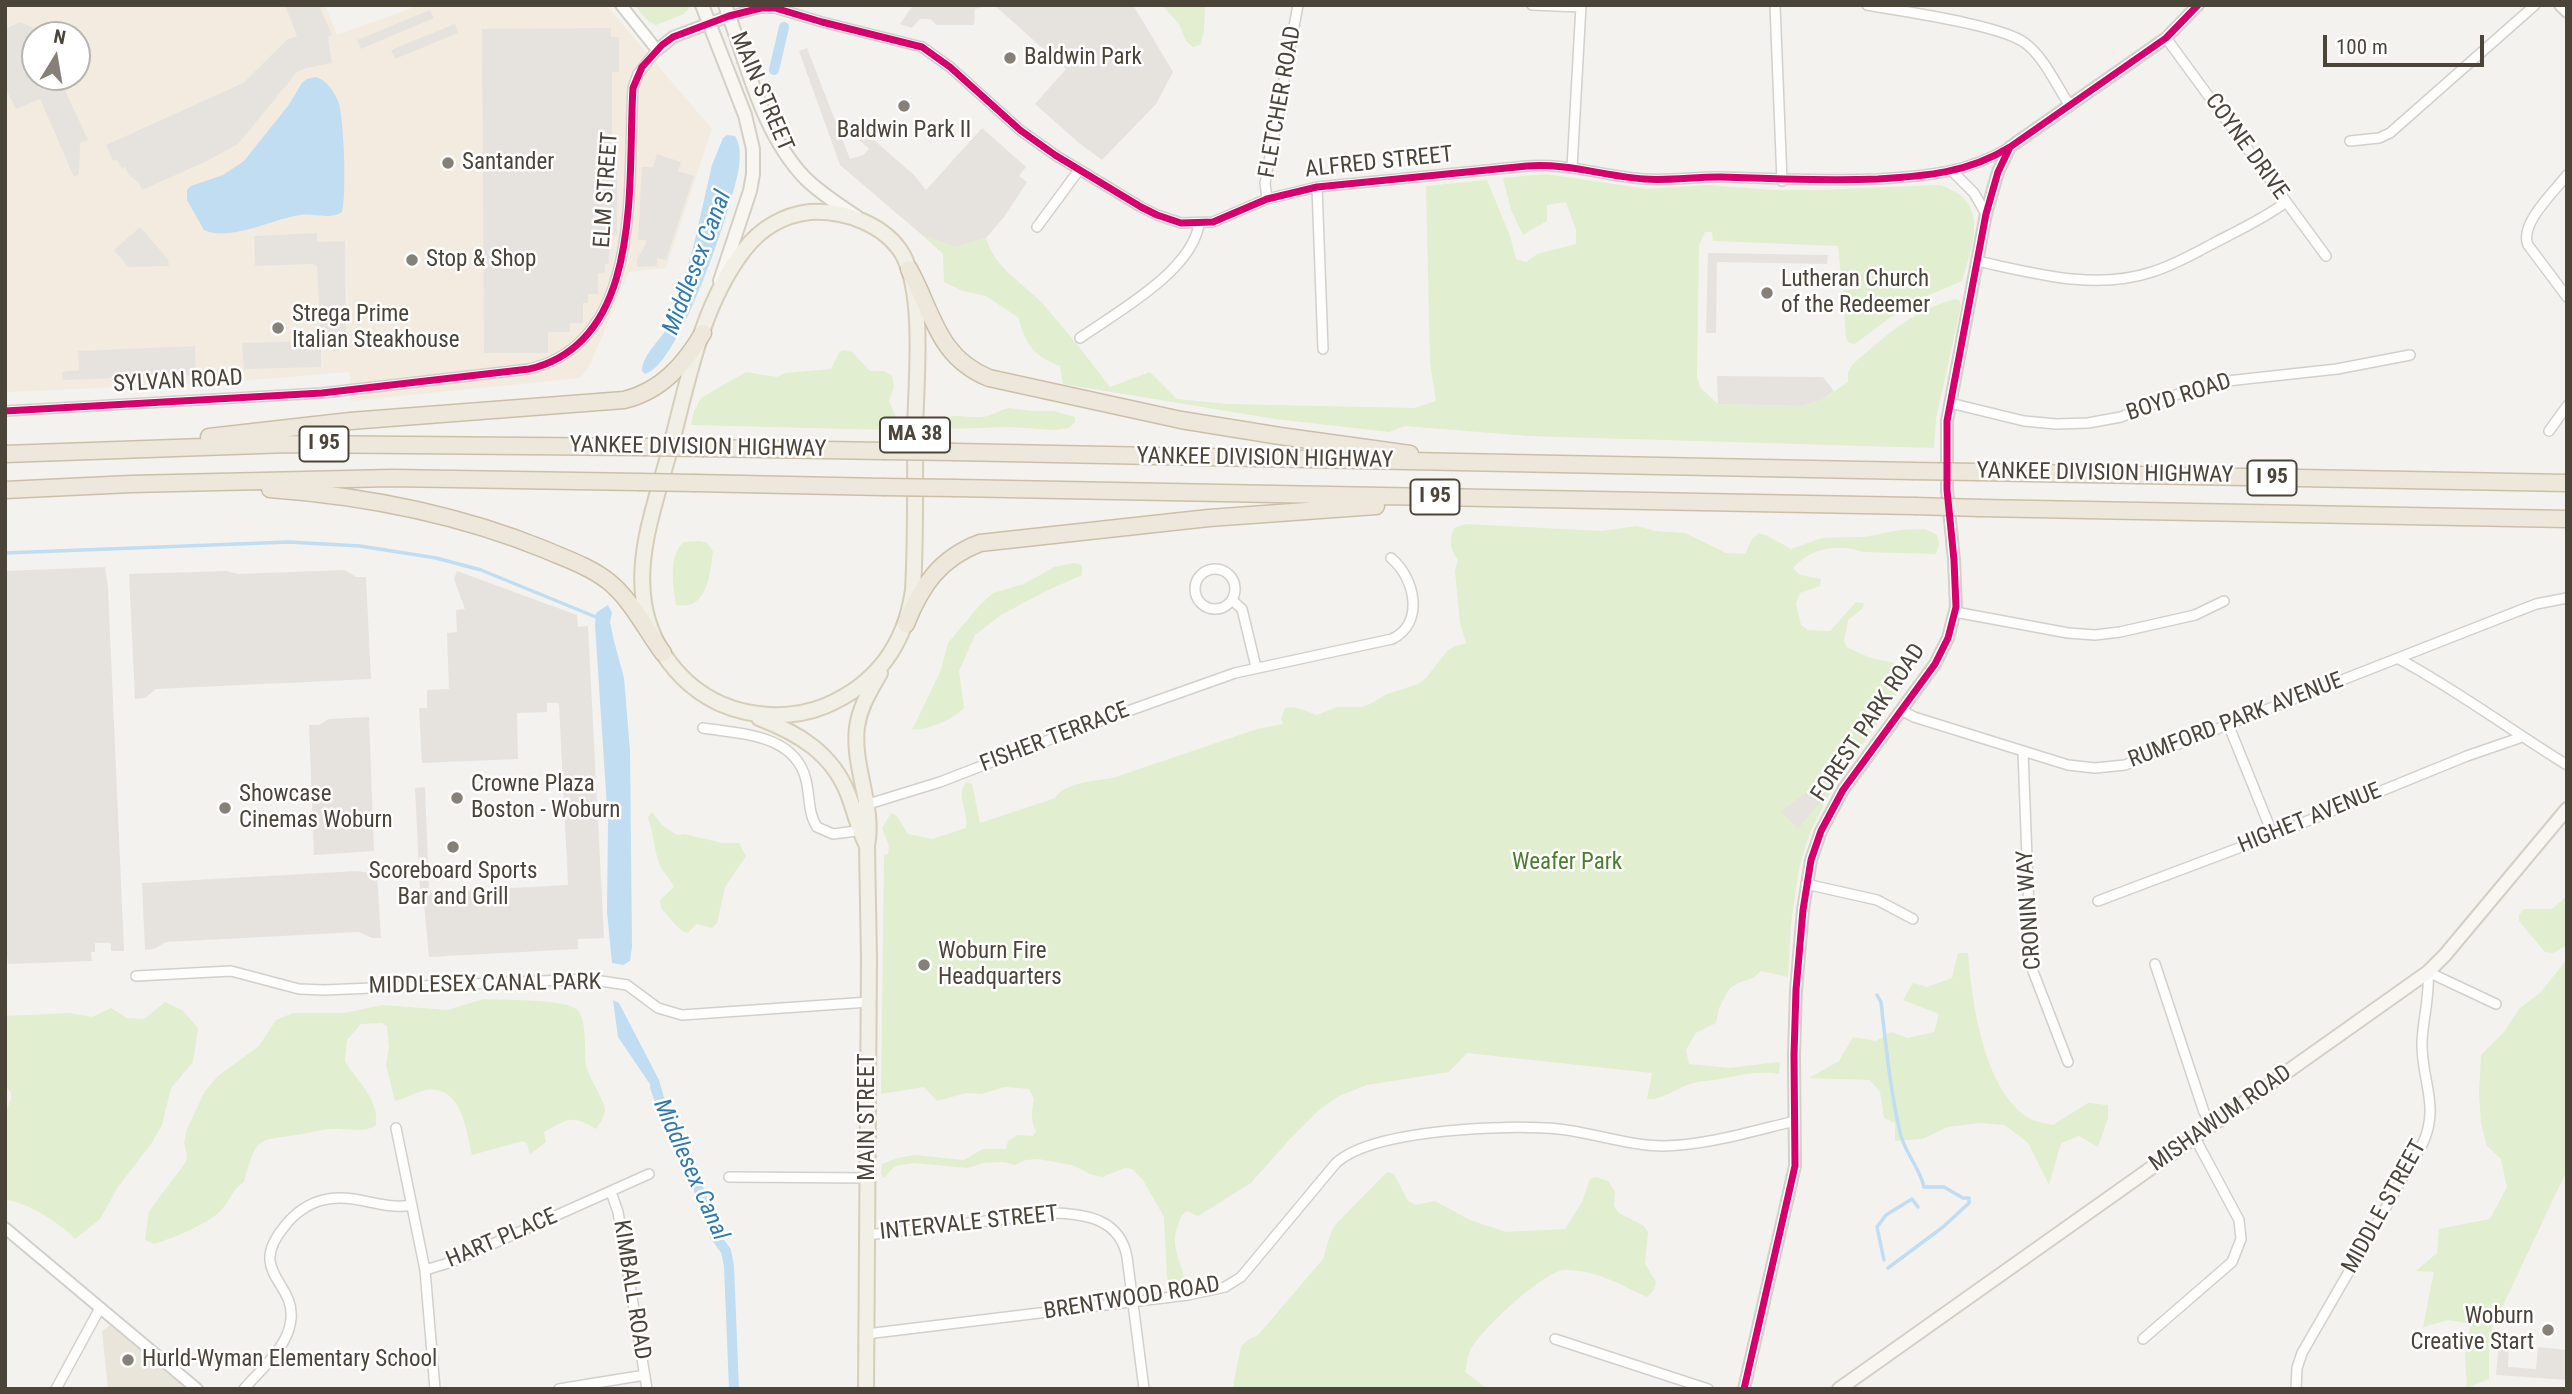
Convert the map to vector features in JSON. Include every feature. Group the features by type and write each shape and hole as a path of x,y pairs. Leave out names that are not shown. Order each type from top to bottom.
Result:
{"highway":[{"path":"909,269 937,332 948,348 965,365 989,379 1247,431 1478,463"},
{"path":"124,449 328,424 624,400 643,394 666,379 686,359 703,334"},
{"name":"YANKEE DIVISION HIGHWAY","path":"5,454 387,443 2567,483"},
{"name":"YANKEE DIVISION HIGHWAY","path":"5,490 392,478 2567,519"},
{"path":"131,484 320,494 407,508 475,525 561,556 600,575 623,597 663,653"},
{"path":"906,624 915,601 936,570 959,552 991,541 1261,513 1487,498"}],"main road":[{"name":"MAIN STREET","path":"702,5 745,115 752,142 754,165 750,191 713,305"},
{"name":"MAIN STREET","path":"727,11 761,104 784,152 814,186 869,224"},
{"path":"713,305 741,253 772,224 797,214 818,212 843,215 869,224"},
{"name":"MA 38","path":"869,224 894,243 909,269 916,309 914,575 906,624 888,658"},
{"name":"MA 38","path":"713,305 650,525 641,575 649,624 663,653 679,675 695,688 734,709"},
{"name":"MAIN STREET","path":"866,1389 869,1002 867,846 860,807 856,742 863,703 888,658"},
{"path":"734,709 779,715 816,709 849,693 878,670 888,658"},
{"name":"MAIN STREET","path":"734,709 783,727 812,745 837,772 860,807"},
{"name":"MISHAWUM ROAD","path":"1839,1389 2428,972 2567,809"}],"street":[{"path":"621,5 657,50"},
{"name":"FLETCHER ROAD","path":"1267,199 1265,183 1298,5"},
{"path":"1532,5 1581,6 1572,168"},
{"path":"1775,5 1782,181"},
{"path":"1867,5 1989,29 2016,37 2034,51 2070,104"},
{"path":"2010,146 2166,38 2198,5"},
{"path":"2350,141 2379,138 2390,133 2535,5"},
{"path":"2560,5 2567,12"},
{"name":"ALFRED STREET","path":"727,11 775,8 922,47 950,67 1030,138 1157,215 1181,223 1199,224 1220,220 1267,199 1317,187 1527,166 1572,168 1649,180 1712,177 1782,181 1900,178 1953,172 1987,160 2010,146"},
{"name":"ELM STREET","path":"353,390 528,369 557,359 582,341 604,306 622,258 628,220 633,88 638,74 657,50 673,37 708,23 727,11"},
{"name":"COYNE DRIVE","path":"2166,38 2326,256"},
{"name":"FOREST PARK ROAD","path":"1744,1389 1793,1178 1795,1010 1806,884 1817,839 1836,802 1938,658 1948,638 1955,612 1946,453 1950,402 1986,215 1998,172 2010,146"},
{"path":"1037,227 1079,170"},
{"path":"1953,172 1974,193 1986,215"},
{"path":"2567,175 2532,219 2526,232 2528,245 2567,296"},
{"path":"1317,187 1323,349"},
{"path":"1977,261 2081,281 2134,277 2161,270 2186,258 2286,202"},
{"path":"1080,338 1130,303 1177,265 1194,243 1199,224"},
{"name":"BOYD ROAD","path":"1950,402 2024,421 2088,423 2121,416 2183,392 2218,382 2337,369 2410,355"},
{"name":"SYLVAN ROAD","path":"5,411 353,390"},
{"path":"2549,430 2567,406"},
{"name":"FISHER TERRACE","path":"860,807 940,782 1113,715 1256,667 1379,643 1401,634 1412,622 1413,607 1405,575 1391,558"},
{"path":"1211,569 1226,572 1235,585 1232,600 1219,608 1204,605 1196,593 1199,578 1211,569"},
{"name":"RUMFORD PARK AVENUE","path":"1901,710 1914,717 2068,765 2108,768 2134,763 2536,604 2567,597"},
{"path":"1232,600 1242,609 1256,667"},
{"path":"1955,612 2068,633 2101,635 2195,615 2224,601"},
{"path":"2399,659 2446,684 2567,765"},
{"path":"2228,724 2273,835"},
{"path":"703,728 752,736 778,744 794,756 804,773 812,816 817,827 833,834 865,830"},
{"name":"HIGHET AVENUE","path":"2098,901 2273,835 2457,759 2522,737"},
{"name":"CRONIN WAY","path":"2023,751 2031,966 2068,1062"},
{"path":"1806,884 1884,902 1913,919"},
{"path":"2155,964 2204,1112 2212,1125"},
{"name":"MIDDLESEX CANAL PARK","path":"136,976 231,971 288,986 317,990 588,979 627,985 661,1010 691,1016 869,1002"},
{"path":"2428,972 2496,1004"},
{"name":"MIDDLE STREET","path":"2297,1389 2297,1368 2302,1353 2423,1143 2429,1128 2431,1104 2422,1044 2429,991 2428,972"},
{"name":"BRENTWOOD ROAD","path":"866,1334 1131,1302 1210,1291 1233,1283 1256,1261 1336,1163 1348,1154 1369,1145 1463,1130 1526,1128 1561,1129 1625,1142 1666,1146 1708,1140 1795,1121"},
{"path":"396,1128 425,1270"},
{"path":"2143,1339 2230,1264 2240,1245 2239,1220 2194,1138"},
{"name":"HART PLACE","path":"435,1389 425,1270 452,1262 649,1174"},
{"path":"729,1177 867,1178"},
{"name":"KIMBALL ROAD","path":"611,1192 617,1209 647,1389"},
{"path":"244,1389 282,1343 290,1326 290,1307 273,1274 270,1260 274,1240 287,1222 306,1207 330,1198 356,1199 396,1208 412,1205"},
{"name":"INTERVALE STREET","path":"867,1235 1047,1213 1089,1217 1110,1225 1120,1236 1127,1257 1144,1389"},
{"path":"5,1228 197,1389"},
{"path":"56,1389 100,1308"},
{"path":"1555,1339 1708,1389"},
{"path":"559,1389 645,1375"}],"shaded area":[{"path":"5,5 325,5 337,35 420,5 606,5 712,129 666,268 629,272 589,367 580,378 350,401 350,372 218,383 5,394"},
{"path":"285,5 319,5 332,35 328,37 332,63 297,72 238,144 142,190 125,167 122,169 117,160 113,161 106,145 243,83 288,39 297,36"},
{"path":"913,5 991,5 975,9 974,25 936,25 927,19 920,19 912,28 900,24"},
{"path":"994,5 1133,5 1173,72 1156,104 1102,160 1035,104 1066,69"},
{"path":"430,10 434,18 361,49 357,40"},
{"path":"21,22 21,91 65,91 88,140 80,143 79,174 74,177 40,99 16,109 5,87 5,29"},
{"path":"455,24 458,33 395,59 391,50"},
{"path":"611,28 611,37 619,37 619,72 612,72 612,166 617,167 617,235 612,235 612,244 609,244 609,264 605,264 605,273 598,273 598,294 588,294 588,303 583,303 583,323 570,323 570,332 548,332 548,353 484,353 482,29"},
{"path":"807,48 850,159 863,155 869,149 859,140 866,133 914,175 926,190 982,128 1026,167 1019,176 1027,182 1004,217 986,238 955,247 922,235 840,165 799,51"},
{"path":"657,154 681,162 678,171 694,176 666,260 657,258 657,266 637,267 637,259 646,244 646,240 638,240 642,167 653,167"},
{"path":"140,227 168,259 169,266 128,267 114,250"},
{"path":"317,233 317,242 345,241 346,346 334,352 331,344 321,345 321,367 244,369 242,343 308,341 320,329 317,266 255,266 254,236"},
{"path":"1708,253 1828,255 1827,264 1717,262 1716,333 1706,333"},
{"path":"195,346 196,375 63,380 62,372 79,370 78,351"},
{"path":"1717,376 1823,377 1834,391 1822,400 1801,406 1718,404"},
{"path":"105,567 124,951 111,951 111,943 95,943 95,952 91,952 92,961 8,964 5,956 5,571"},
{"path":"345,570 356,577 366,577 371,679 156,689 145,698 135,699 129,574"},
{"path":"457,571 577,615 578,627 588,626 604,938 578,939 578,949 429,957 423,893 568,885 559,703 547,703 547,712 517,713 518,759 422,763 419,708 427,708 427,690 449,689 447,633 457,632 456,610 465,609 454,579"},
{"path":"369,717 374,851 314,855 309,725 319,725 329,719"},
{"path":"1835,765 1842,774 1798,829 1781,811 1806,793"},
{"path":"425,787 429,889 420,890 415,788"},
{"path":"357,871 377,874 381,938 372,938 359,932 166,942 154,949 145,950 142,883"},
{"name":"Hurld-Wyman Elementary School","path":"110,1325 186,1389 108,1389 102,1331"},
{"path":"2499,1342 2509,1342 2508,1367 2536,1369 2538,1347 2567,1350 2567,1380 2496,1375"}],"green space":[{"path":"634,5 692,5 684,14 656,25 648,21"},
{"path":"1162,5 1205,5 1204,31 1200,45 1193,47 1186,41 1179,24"},
{"path":"1546,174 1648,189 1707,185 1816,190 1939,185 1955,192 1966,201 1974,224 1971,252 1962,281 1908,304 1855,344 1846,339 1843,290 1858,289 1857,275 1841,274 1838,246 1713,241 1712,232 1705,232 1699,245 1697,377 1700,387 1718,404 1801,406 1822,400 1848,382 1852,365 1900,326 1940,304 1956,299 1960,301 1936,419 1934,448 1528,436 1405,426 1389,432 1275,419 1063,384 1060,366 1037,354 1024,335 1019,318 986,296 963,291 944,282 943,254 922,235 955,247 986,238 1002,267 1042,303 1110,387 1150,372 1177,399 1228,404 1415,408 1436,401 1430,363 1426,186 1487,180 1510,236 1516,259 1526,262 1537,254 1576,244 1576,230 1566,202 1547,205 1547,221 1523,235 1511,210 1503,178"},
{"path":"843,350 852,352 870,371 883,371 892,375 894,387 889,401 896,417 890,430 691,425 701,398 746,372 777,377 785,373 831,369"},
{"path":"1009,408 1054,411 1075,417 1075,422 1069,428 1054,430 935,427 939,421 950,416 982,417"},
{"name":"Weafer Park","path":"1466,524 1602,531 1637,526 1655,531 1685,533 1726,553 1745,554 1752,539 1759,533 1791,549 1822,538 1864,537 1900,530 1925,529 1937,535 1939,544 1936,554 1863,552 1834,548 1816,552 1793,568 1800,575 1821,579 1820,586 1800,593 1796,603 1801,625 1808,630 1830,631 1856,602 1864,603 1863,608 1848,620 1844,641 1847,647 1868,657 1899,666 1909,677 1831,790 1809,835 1799,869 1791,924 1788,977 1761,971 1753,978 1730,988 1719,1008 1716,1023 1696,1033 1686,1050 1689,1064 1730,1068 1777,1062 1780,1063 1779,1074 1752,1073 1697,1082 1663,1096 1647,1099 1652,1073 1467,1053 1449,1072 1367,1085 1339,1096 1320,1109 1251,1183 1198,1216 1187,1211 1183,1214 1175,1240 1186,1284 1182,1291 1171,1286 1167,1278 1164,1217 1143,1180 1132,1169 1125,1168 1102,1177 1072,1165 1038,1159 1015,1165 1003,1162 983,1163 968,1168 913,1163 895,1166 884,1178 881,1174 882,1164 898,1158 915,1155 964,1160 983,1149 1006,1149 1008,1141 1017,1135 1033,1136 1036,1131 1032,1119 1034,1099 1029,1089 1005,1087 937,1101 924,1087 881,1094 884,855 888,854 889,846 882,828 891,813 897,816 908,834 932,839 966,828 962,793 966,782 972,784 980,823 1055,798 1073,785 1113,778 1257,729 1283,724 1281,718 1285,708 1294,707 1317,715 1337,707 1362,707 1387,694 1418,684 1447,651 1466,643 1460,623 1455,571 1458,560 1452,549 1451,537 1454,528"},
{"path":"684,542 707,543 713,551 705,589 695,602 676,605 673,571 676,555"},
{"path":"1074,563 1082,565 1082,575 1001,615 975,635 959,671 964,708 940,724 912,730 941,670 948,643 979,606 993,593 1024,584 1054,567"},
{"path":"652,812 662,825 677,835 684,834 722,843 739,843 746,856 725,887 717,923 712,928 696,924 688,933 677,926 661,908 660,900 674,887 661,868 657,856 648,818"},
{"path":"2567,896 2567,945 2553,953 2545,952 2519,921 2519,915 2524,909 2552,909"},
{"path":"1958,953 1968,953 1982,1042 2000,1086 2012,1103 2030,1119 2053,1125 2088,1103 2108,1105 2108,1118 2098,1147 2079,1136 2061,1143 2049,1185 2028,1143 2005,1125 1979,1123 1948,1127 1922,1139 1895,1141 1895,1123 1884,1118 1880,1092 1870,1080 1809,1078 1839,1061 1853,1037 1876,1041 1891,1032 1908,1038 1934,1032 1939,1014 1903,1000 1913,983 1927,987 1952,978"},
{"path":"2567,959 2567,1170 2489,1335 2489,1379 2467,1388 2465,1355 2471,1324 2449,1320 2423,1327 2434,1272 2416,1271 2437,1253 2439,1229 2490,1219 2507,1187 2501,1159 2487,1146 2481,1123 2481,1055 2503,1033 2520,1008 2541,992"},
{"path":"484,999 557,1003 575,1008 579,1012 584,1026 586,1065 605,1109 596,1129 581,1121 570,1120 544,1132 546,1142 530,1154 523,1141 472,1155 460,1111 448,1095 438,1090 426,1090 395,1101 386,1065 389,1048 387,1026 382,1023 361,1024 347,1040 345,1061 371,1099 376,1125 363,1130 325,1130 267,1140 256,1147 244,1182 217,1214 191,1230 154,1244 145,1240 149,1211 186,1162 184,1143 187,1129 205,1091 218,1076 259,1046 276,1020 293,1013 344,1013 383,1005 447,1010"},
{"path":"165,1002 182,1010 198,1028 193,1062 171,1088 162,1125 118,1187 100,1219 75,1239 43,1214 22,1204 5,1200 5,1114 11,1093 5,1086 5,1016 69,1013 92,1017 111,1008 127,1018 144,1019"},
{"path":"1387,1172 1394,1174 1408,1201 1416,1205 1435,1201 1470,1220 1506,1232 1565,1229 1582,1202 1590,1179 1596,1177 1608,1181 1615,1192 1614,1206 1619,1213 1644,1226 1648,1232 1645,1264 1656,1282 1654,1290 1647,1297 1607,1279 1575,1270 1564,1270 1542,1280 1498,1317 1470,1351 1465,1372 1488,1389 1234,1389 1241,1347 1258,1335 1323,1259 1331,1232 1337,1223"}],"water":[{"path":"316,77 332,90 340,109 345,174 342,212 328,216 289,217 238,232 214,233 204,230 187,200 187,190 191,186 223,175 244,161 288,106 302,83"},
{"name":"Middlesex Canal","path":"727,135 735,136 740,151 739,167 727,214 689,314 659,364 645,374 642,371 645,358 671,322 694,244 712,165 723,138"},
{"path":"608,605 612,613 610,622 624,678 630,751 632,947 630,961 623,965 612,963 607,912 608,822 595,625 596,613"},
{"name":"Middlesex Canal","path":"613,1000 619,1003 659,1080 663,1094 660,1099 618,1037"}],"waterway":[{"name":"Middlesex Canal","path":"774,70 784,27"},
{"path":"5,553 289,542 360,546 436,558 481,570 596,617"},
{"path":"1877,995 1881,1002 1894,1100 1905,1146 1924,1187 1944,1187 1963,1198 1969,1198 1969,1203 1943,1227 1888,1268"},
{"name":"Middlesex Canal","path":"655,1087 673,1137 687,1155 715,1236 726,1251 729,1266 734,1389"},
{"path":"1884,1260 1877,1227 1886,1215 1912,1199 1918,1207"}],"cycle path":[{"path":"1744,1389 1795,1166 1796,990 1803,910 1811,860 1821,831 1843,790 1935,664 1948,638 1956,607 1947,490 1947,421 1986,214 1998,172 2010,147 2166,38 2198,5"},
{"path":"5,411 322,393 529,369 567,353 594,326 612,292 623,252 631,166 633,88 642,67 673,37 729,16 761,8 775,8 922,47 950,67 1020,130 1055,155 1141,207 1181,223 1213,222 1267,199 1317,187 1527,166 1557,166 1653,179 1878,179 1946,172 1978,163 2010,147"}],"place":[{"name":"Baldwin Park","path":"1010,58"},
{"name":"Baldwin Park II","path":"904,106"},
{"name":"Santander","path":"448,163"},
{"name":"Stop & Shop","path":"412,260"},
{"name":"Lutheran Church of the Redeemer","path":"1767,293"},
{"name":"Strega Prime Italian Steakhouse","path":"278,328"},
{"name":"Crowne Plaza Boston - Woburn","path":"457,798"},
{"name":"Showcase Cinemas Woburn","path":"225,808"},
{"name":"Scoreboard Sports Bar and Grill","path":"453,847"},
{"name":"Woburn Fire Headquarters","path":"924,965"},
{"name":"Woburn Creative Start","path":"2548,1330"},
{"name":"Hurld-Wyman Elementary School","path":"128,1360"}]}
